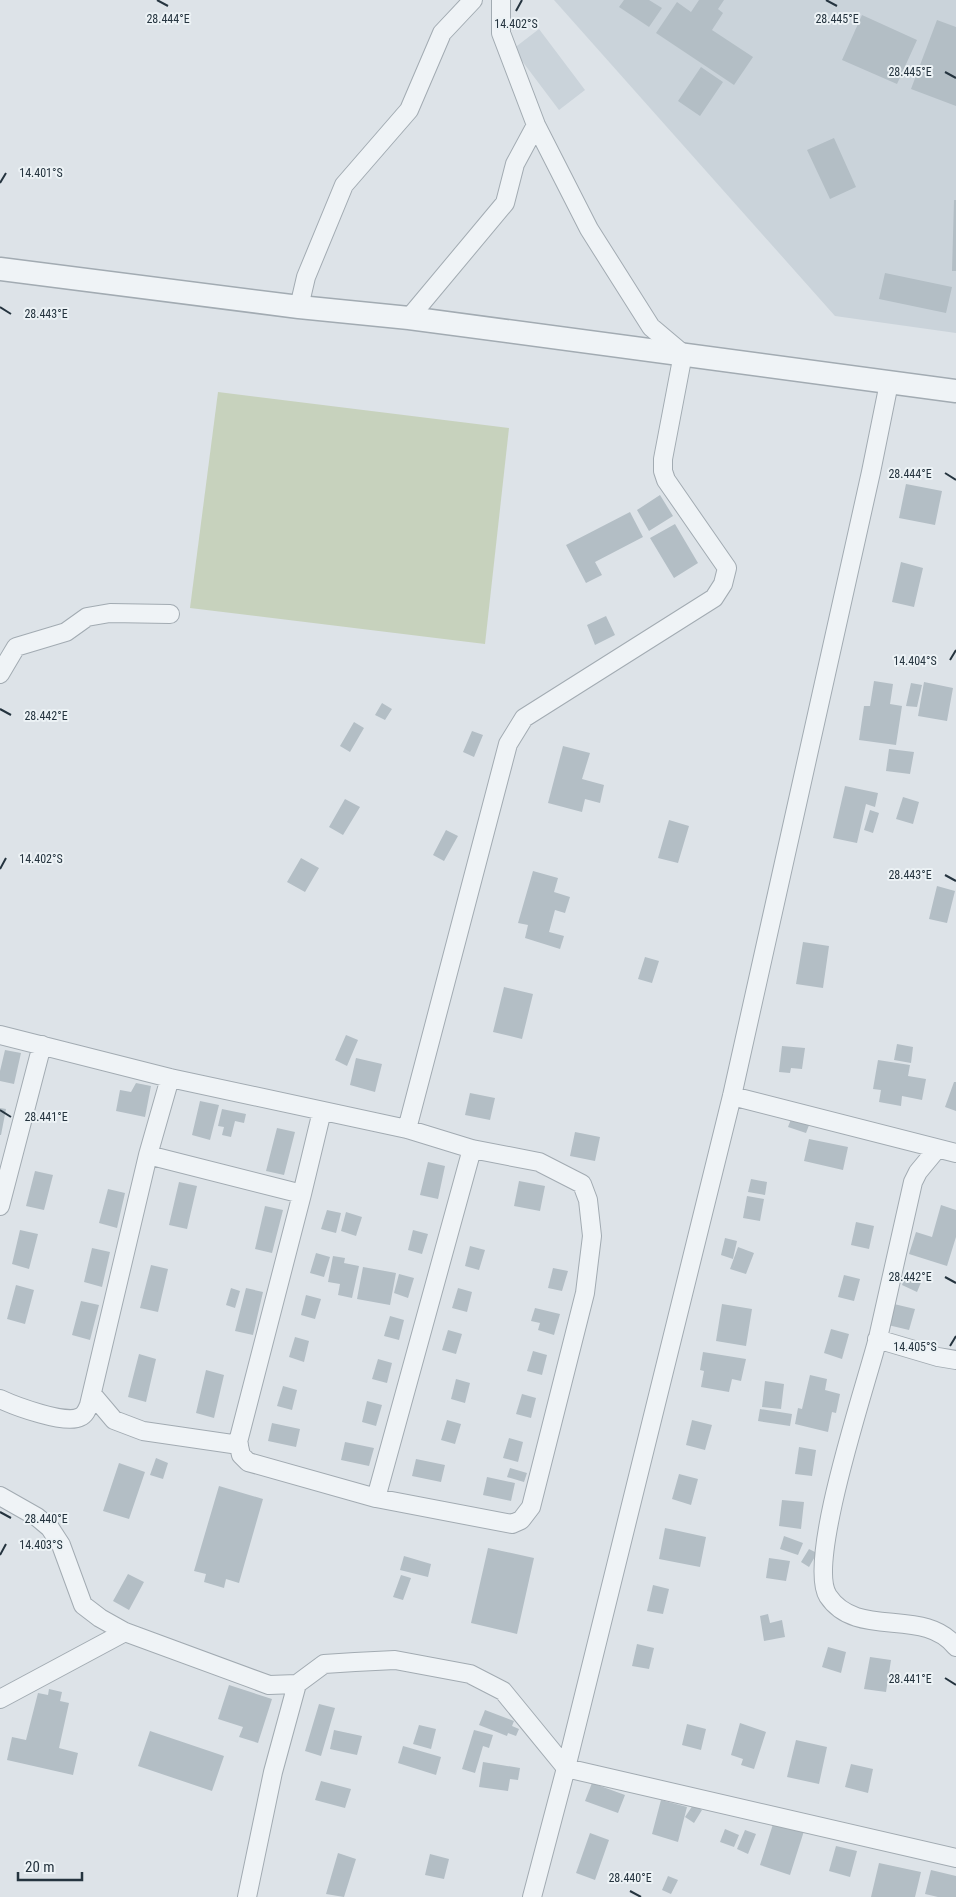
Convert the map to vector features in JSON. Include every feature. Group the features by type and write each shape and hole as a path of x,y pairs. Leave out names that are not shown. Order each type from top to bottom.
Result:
{"street":[{"path":"299,307 306,277 344,185 409,110 442,33 473,0"},
{"path":"501,0 502,33 536,125 589,229 651,327 683,354"},
{"path":"409,318 505,203 515,164 536,125"},
{"path":"0,269 299,307 409,318 956,391"},
{"path":"407,1129 508,744 524,718 714,598 723,584 727,568 666,480 663,471 663,459 683,354"},
{"path":"532,1897 566,1768 732,1096 869,482 889,383"},
{"path":"0,674 16,647 66,632 87,618 110,613 170,614"},
{"path":"0,1035 170,1078 407,1129 472,1149 539,1162 582,1184 588,1200 592,1236 585,1293 531,1507 521,1520 512,1524 376,1498 248,1462 241,1454 238,1442 322,1111"},
{"path":"0,1206 42,1046"},
{"path":"0,1399 23,1410 74,1420 83,1416 89,1405 148,1155 170,1078"},
{"path":"732,1096 956,1153"},
{"path":"376,1498 472,1149"},
{"path":"937,1149 918,1172 913,1182 877,1339 834,1495 828,1523 823,1569 826,1594 840,1610 863,1620 919,1625 935,1631 956,1647"},
{"path":"148,1155 302,1194"},
{"path":"877,1339 938,1357 956,1360"},
{"path":"92,1394 114,1420 143,1431 239,1445"},
{"path":"0,1496 37,1517 50,1528 61,1545 83,1606 126,1632 269,1685 297,1684 324,1664 355,1662 395,1660 470,1674 503,1691 566,1768 956,1858"},
{"path":"0,1699 126,1632"},
{"path":"247,1897 273,1772 297,1684"}],"shaded area":[{"path":"554,0 956,0 956,333 835,316"},
{"path":"539,29 585,90 559,110 513,49"}],"green space":[{"path":"218,392 509,428 485,644 190,608"}],"building":[{"path":"624,0 649,0 662,8 649,27 619,7"},
{"path":"699,0 724,0 718,9 723,13 712,30 753,57 734,85 656,33 677,2 691,12"},
{"path":"862,15 917,40 897,84 842,60"},
{"path":"937,20 956,27 956,106 911,89"},
{"path":"701,67 723,82 700,116 678,101"},
{"path":"834,138 856,187 830,199 807,150"},
{"path":"954,200 956,200 956,271 952,271"},
{"path":"885,273 952,287 946,313 879,299"},
{"path":"906,484 942,491 935,525 899,518"},
{"path":"660,495 673,516 649,531 637,510"},
{"path":"630,512 643,537 595,562 602,575 586,583 566,545"},
{"path":"675,524 698,563 674,578 650,538"},
{"path":"901,562 923,568 914,607 892,602"},
{"path":"606,616 615,635 595,645 587,625"},
{"path":"874,681 893,684 890,704 902,706 896,745 859,740 864,706 870,706"},
{"path":"924,682 953,688 947,721 918,716"},
{"path":"911,683 922,685 917,707 906,706"},
{"path":"382,703 392,709 385,720 375,715"},
{"path":"354,722 364,728 350,752 340,746"},
{"path":"472,731 483,735 474,757 463,752"},
{"path":"563,746 590,753 582,779 604,785 600,803 585,799 582,812 548,803"},
{"path":"889,749 914,752 910,774 886,771"},
{"path":"845,786 878,793 875,807 866,804 857,843 833,838"},
{"path":"903,797 919,802 913,824 896,819"},
{"path":"345,799 360,807 343,835 329,827"},
{"path":"870,810 879,813 873,833 864,830"},
{"path":"669,820 689,826 678,863 658,858"},
{"path":"446,830 458,836 444,861 433,855"},
{"path":"301,858 319,868 305,892 287,882"},
{"path":"533,871 558,878 554,892 570,897 565,913 555,910 549,932 564,936 560,949 525,938 528,925 518,923"},
{"path":"937,886 955,891 947,923 929,919"},
{"path":"803,942 829,946 823,988 796,984"},
{"path":"645,957 659,961 652,983 638,979"},
{"path":"504,987 533,994 522,1039 493,1032"},
{"path":"346,1035 358,1040 347,1066 335,1060"},
{"path":"897,1044 913,1047 911,1063 894,1060"},
{"path":"782,1046 805,1048 802,1069 791,1068 790,1073 779,1072"},
{"path":"5,1050 21,1053 14,1084 0,1081 0,1071"},
{"path":"356,1058 382,1064 375,1092 350,1085"},
{"path":"878,1060 910,1065 908,1076 926,1079 922,1100 902,1096 901,1106 879,1102 881,1090 873,1089"},
{"path":"954,1082 956,1082 956,1111 945,1107"},
{"path":"136,1083 151,1086 145,1117 116,1111 120,1090 131,1092"},
{"path":"470,1093 495,1098 490,1120 465,1115"},
{"path":"200,1101 219,1105 210,1140 192,1135"},
{"path":"0,1108 6,1109 1,1135 0,1135"},
{"path":"222,1109 246,1114 244,1123 235,1121 231,1137 222,1135 224,1127 218,1126"},
{"path":"793,1114 811,1120 806,1133 788,1127"},
{"path":"277,1128 295,1132 284,1175 266,1171"},
{"path":"575,1132 600,1137 595,1161 570,1156"},
{"path":"809,1139 848,1147 843,1170 804,1161"},
{"path":"428,1162 445,1166 438,1199 420,1195"},
{"path":"35,1171 53,1175 44,1210 26,1206"},
{"path":"751,1179 767,1182 765,1195 748,1192"},
{"path":"519,1181 545,1186 540,1211 514,1206"},
{"path":"179,1182 197,1186 187,1229 169,1225"},
{"path":"108,1189 125,1193 117,1228 99,1223"},
{"path":"747,1196 764,1199 760,1221 743,1218"},
{"path":"941,1205 956,1210 956,1237 947,1266 909,1254 916,1232 932,1237"},
{"path":"265,1206 283,1210 272,1253 255,1249"},
{"path":"327,1210 341,1213 336,1233 321,1229"},
{"path":"346,1212 362,1217 356,1236 341,1231"},
{"path":"856,1222 874,1226 869,1249 851,1245"},
{"path":"20,1230 38,1234 29,1269 12,1264"},
{"path":"413,1230 428,1234 422,1254 408,1250"},
{"path":"725,1238 737,1241 733,1259 721,1255"},
{"path":"470,1246 485,1250 479,1270 465,1266"},
{"path":"738,1247 754,1253 746,1274 730,1269"},
{"path":"92,1248 110,1252 102,1287 84,1282"},
{"path":"316,1253 330,1257 324,1277 310,1273"},
{"path":"333,1256 345,1258 344,1263 359,1266 352,1298 338,1295 340,1284 328,1282"},
{"path":"151,1265 168,1269 158,1312 140,1308"},
{"path":"363,1267 396,1273 390,1305 357,1299"},
{"path":"553,1268 568,1271 562,1291 548,1288"},
{"path":"907,1273 922,1280 917,1292 902,1285"},
{"path":"399,1274 414,1278 408,1298 394,1293"},
{"path":"844,1275 860,1279 854,1301 838,1297"},
{"path":"16,1285 34,1290 25,1324 7,1319"},
{"path":"231,1288 240,1291 235,1308 226,1305"},
{"path":"246,1288 263,1292 253,1335 235,1331"},
{"path":"458,1288 472,1292 467,1312 452,1308"},
{"path":"306,1295 321,1299 315,1319 301,1315"},
{"path":"81,1301 99,1305 90,1340 72,1335"},
{"path":"722,1304 752,1309 746,1346 716,1341"},
{"path":"894,1304 915,1309 909,1330 888,1325"},
{"path":"535,1308 560,1314 554,1335 538,1330 540,1323 531,1321"},
{"path":"390,1316 404,1320 399,1340 384,1336"},
{"path":"831,1329 849,1334 842,1359 824,1353"},
{"path":"448,1330 462,1334 456,1354 442,1350"},
{"path":"295,1337 309,1341 304,1362 289,1357"},
{"path":"533,1351 547,1355 542,1375 527,1371"},
{"path":"703,1352 746,1359 741,1381 732,1379 729,1392 701,1387 704,1371 700,1370"},
{"path":"139,1354 156,1359 146,1402 128,1397"},
{"path":"378,1359 392,1363 387,1383 372,1379"},
{"path":"206,1370 224,1375 214,1418 196,1413"},
{"path":"810,1375 827,1379 825,1390 840,1394 836,1413 832,1412 828,1432 795,1424 798,1408 802,1409"},
{"path":"456,1379 470,1383 465,1403 451,1399"},
{"path":"765,1381 784,1384 781,1409 762,1407"},
{"path":"283,1386 297,1390 292,1410 277,1406"},
{"path":"522,1394 536,1398 531,1418 516,1414"},
{"path":"367,1401 382,1405 376,1426 362,1422"},
{"path":"760,1409 792,1414 790,1426 758,1421"},
{"path":"447,1420 461,1424 455,1444 441,1440"},
{"path":"692,1420 712,1425 705,1450 686,1445"},
{"path":"272,1423 300,1429 296,1447 268,1441"},
{"path":"509,1438 523,1442 518,1462 503,1458"},
{"path":"345,1442 374,1448 369,1466 341,1460"},
{"path":"799,1447 816,1450 812,1476 795,1474"},
{"path":"156,1458 168,1463 163,1479 150,1475"},
{"path":"416,1459 445,1465 441,1482 412,1476"},
{"path":"119,1463 145,1472 129,1519 103,1511"},
{"path":"510,1468 527,1473 524,1482 507,1477"},
{"path":"679,1474 698,1479 691,1505 672,1499"},
{"path":"487,1477 515,1483 511,1501 483,1495"},
{"path":"219,1486 263,1499 239,1583 226,1579 224,1588 204,1582 206,1574 194,1571"},
{"path":"782,1500 804,1502 801,1529 779,1526"},
{"path":"665,1528 706,1537 700,1567 659,1559"},
{"path":"784,1536 803,1543 798,1555 780,1549"},
{"path":"488,1548 534,1558 517,1634 471,1623"},
{"path":"809,1549 817,1553 809,1567 801,1562"},
{"path":"404,1556 431,1564 428,1577 400,1570"},
{"path":"769,1558 790,1561 786,1581 766,1578"},
{"path":"128,1574 144,1582 129,1610 113,1601"},
{"path":"401,1575 411,1578 403,1600 393,1597"},
{"path":"653,1585 669,1589 663,1614 647,1611"},
{"path":"768,1614 770,1623 782,1620 785,1637 764,1641 760,1616"},
{"path":"637,1644 654,1648 649,1669 632,1666"},
{"path":"828,1647 846,1652 841,1673 822,1667"},
{"path":"870,1657 891,1660 886,1692 864,1689"},
{"path":"229,1685 272,1699 258,1743 239,1737 243,1727 218,1719"},
{"path":"49,1689 62,1692 60,1701 69,1703 59,1748 78,1753 73,1775 7,1760 12,1737 26,1740 38,1693 48,1695"},
{"path":"319,1704 335,1708 321,1756 305,1751"},
{"path":"485,1710 514,1721 512,1726 519,1729 516,1736 508,1733 507,1736 479,1725"},
{"path":"740,1723 766,1732 754,1769 741,1765 743,1759 731,1755"},
{"path":"687,1724 706,1729 701,1750 682,1745"},
{"path":"419,1725 436,1729 431,1749 413,1744"},
{"path":"334,1730 362,1736 357,1755 330,1749"},
{"path":"474,1730 493,1735 489,1748 483,1746 475,1773 462,1769"},
{"path":"150,1731 224,1756 212,1791 138,1766"},
{"path":"796,1740 827,1747 819,1784 787,1777"},
{"path":"403,1746 441,1757 436,1775 398,1763"},
{"path":"483,1762 520,1768 518,1780 510,1779 508,1791 479,1787"},
{"path":"851,1764 873,1769 868,1793 845,1787"},
{"path":"321,1781 351,1789 345,1808 315,1800"},
{"path":"592,1783 625,1795 618,1813 585,1801"},
{"path":"661,1800 687,1807 678,1842 652,1834"},
{"path":"693,1805 702,1810 694,1823 685,1817"},
{"path":"774,1821 804,1831 790,1875 760,1865"},
{"path":"725,1829 739,1835 734,1847 720,1842"},
{"path":"745,1830 756,1834 748,1854 737,1849"},
{"path":"590,1833 609,1840 595,1880 576,1873"},
{"path":"836,1846 857,1851 850,1877 829,1871"},
{"path":"338,1853 356,1859 344,1897 326,1894"},
{"path":"430,1854 449,1859 444,1879 425,1875"},
{"path":"879,1863 921,1872 915,1897 871,1897"},
{"path":"931,1870 956,1876 956,1897 938,1897 925,1894"},
{"path":"668,1876 678,1880 671,1894 662,1890"}]}
